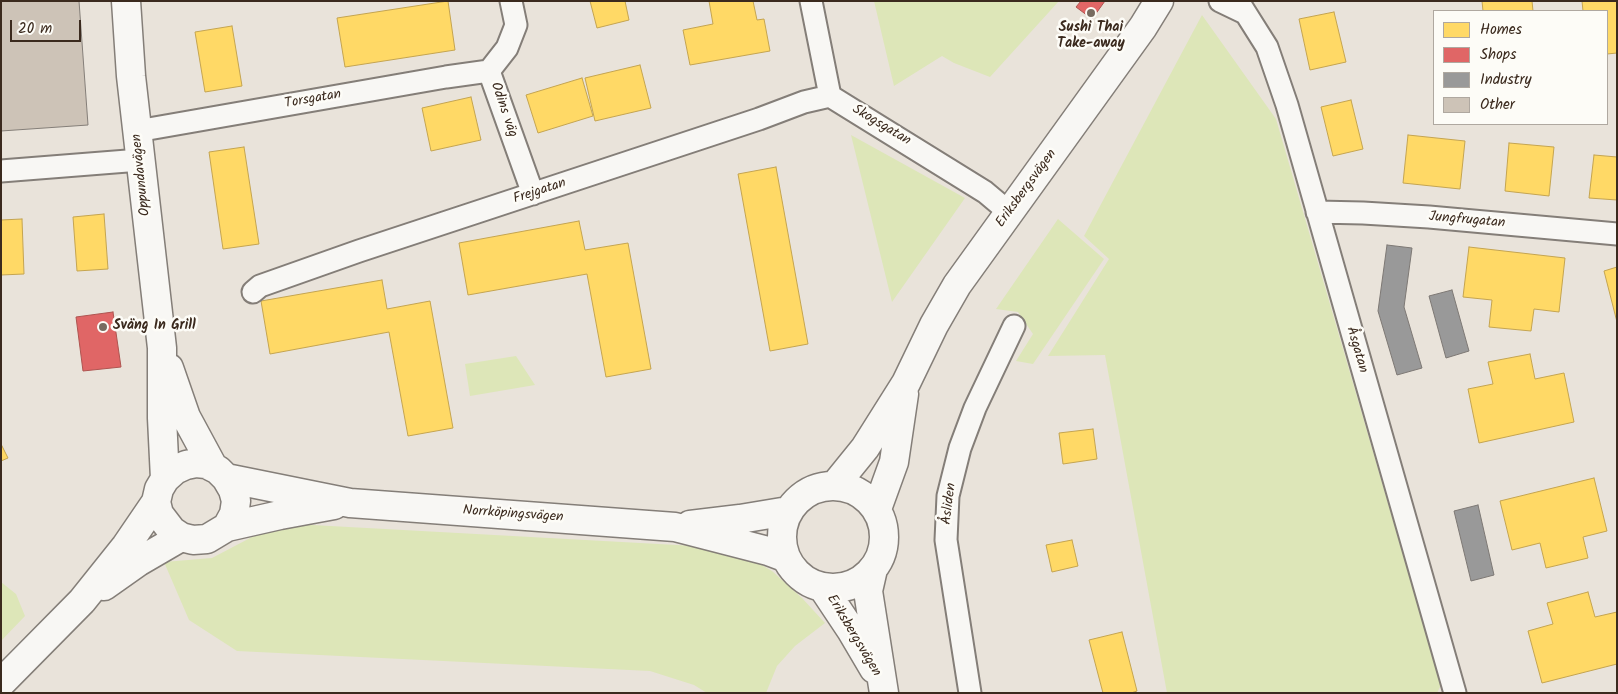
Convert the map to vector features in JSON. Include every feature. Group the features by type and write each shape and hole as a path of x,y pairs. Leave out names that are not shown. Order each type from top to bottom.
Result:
{"main road":[{"name":"Oppundavägen","path":"126,1 140,160 162,348 161,490"},
{"name":"Eriksbergsvägen","path":"835,485 865,448 906,383 934,324 957,285 1143,27 1159,1"},
{"name":"Oppundavägen","path":"162,348 186,417 219,472"},
{"name":"Eriksbergsvägen","path":"877,509 894,462 906,383"},
{"path":"1,683 82,601 126,546 161,490 175,470 196,463 219,472 233,490 236,501 234,514 228,527 206,539 193,540 181,537 172,531 159,514 161,490"},
{"name":"Norrköpingsvägen","path":"219,472 350,503 675,527 768,550 784,557"},
{"path":"835,485 856,492 877,509 884,535 884,547 873,569 862,580 835,588 823,588 800,576 784,557 781,544 782,522 788,511 798,500 812,491 824,486 835,485"},
{"name":"Norrköpingsvägen","path":"228,527 280,515 350,503"},
{"name":"Norrköpingsvägen","path":"675,527 788,511"},
{"path":"82,601 138,562 181,537"},
{"name":"Eriksbergsvägen","path":"873,569 868,591 883,688"},
{"name":"Eriksbergsvägen","path":"823,588 851,630 883,688"}],"street":[{"name":"Odins väg","path":"511,1 516,25 507,48 489,71 533,194"},
{"path":"811,1 830,96"},
{"name":"Åsgatan","path":"1220,1 1241,7 1267,47 1287,105 1455,693"},
{"name":"Torsgatan","path":"137,131 446,76 489,71"},
{"name":"Frejgatan","path":"253,292 260,286 350,254 759,120 804,102 830,96"},
{"name":"Skogsgatan","path":"830,96 985,192 1010,213"},
{"path":"1,171 140,160"},
{"name":"Jungfrugatan","path":"1317,212 1420,217 1617,234"},
{"name":"Åsliden","path":"970,693 946,540 948,496 960,448 975,408 1014,326"}],"green space":[{"path":"874,1 1059,1 990,77 954,63 942,56 894,86"},
{"path":"1202,15 1276,119 1441,685 1437,693 1167,693 1105,355 1048,356 1109,259 1084,236"},
{"path":"851,135 965,198 892,302"},
{"path":"1058,219 1104,259 1033,364 1016,361 1033,334 1018,312 996,309"},
{"path":"516,356 535,385 470,396 465,364"},
{"path":"294,524 713,547 745,555 772,571 802,598 825,623 795,646 777,666 766,693 707,693 694,685 650,671 237,651 189,620 164,562 212,558 252,537"},
{"path":"1,582 16,594 25,616 1,641"}],"building: Homes":[{"path":"448,1 455,50 345,67 337,18"},
{"path":"590,1 625,1 629,20 597,28"},
{"path":"709,1 753,1 757,20 764,19 770,51 690,65 683,30 713,24"},
{"path":"1482,1 1532,1 1533,10 1483,10"},
{"path":"1582,1 1617,1 1617,53 1608,54 1608,10 1583,10"},
{"path":"1334,12 1346,62 1310,70 1299,19"},
{"path":"232,26 242,86 205,92 195,32"},
{"path":"640,65 651,108 595,121 585,78"},
{"path":"582,78 593,116 538,133 526,95"},
{"path":"471,97 481,140 431,151 422,108"},
{"path":"1351,100 1363,149 1333,156 1321,107"},
{"path":"1408,135 1465,141 1460,189 1403,183"},
{"path":"1509,143 1554,147 1549,196 1505,191"},
{"path":"244,147 259,244 223,249 209,152"},
{"path":"1594,155 1617,157 1617,200 1589,198"},
{"path":"776,167 808,344 770,351 738,174"},
{"path":"104,214 108,269 77,271 73,217"},
{"path":"22,219 24,274 1,275 1,220"},
{"path":"579,221 585,250 628,243 651,369 606,377 587,274 468,295 459,243"},
{"path":"1469,247 1565,258 1559,312 1534,309 1531,331 1489,327 1492,300 1463,297"},
{"path":"1617,267 1617,322 1604,271"},
{"path":"382,280 387,309 430,301 453,428 408,436 389,332 270,354 261,301"},
{"path":"1530,354 1535,379 1564,373 1574,422 1479,443 1468,389 1493,384 1488,362"},
{"path":"1093,429 1097,459 1063,464 1059,433"},
{"path":"1,444 8,458 1,461"},
{"path":"1594,478 1607,531 1583,537 1588,558 1546,568 1540,543 1512,550 1500,501"},
{"path":"1072,540 1078,566 1052,572 1046,545"},
{"path":"1588,592 1595,617 1617,612 1617,664 1542,683 1528,631 1553,624 1547,603"},
{"path":"1122,632 1137,691 1131,693 1103,693 1089,640"}],"building: Shops":[{"name":"Sushi Thai Take-away","path":"1081,1 1105,1 1092,19 1076,7"},
{"path":"113,312 121,367 83,371 76,317"}],"building: Industry":[{"path":"1387,245 1412,248 1404,307 1422,368 1397,375 1378,311"},
{"path":"1452,290 1469,351 1446,358 1429,296"},
{"path":"1478,505 1494,575 1471,581 1454,511"}],"building: Other":[{"path":"1,1 79,1 88,125 1,131"}],"place":[{"name":"Sushi Thai Take-away","path":"1091,13"},
{"name":"Sväng In Grill","path":"103,327"}]}
